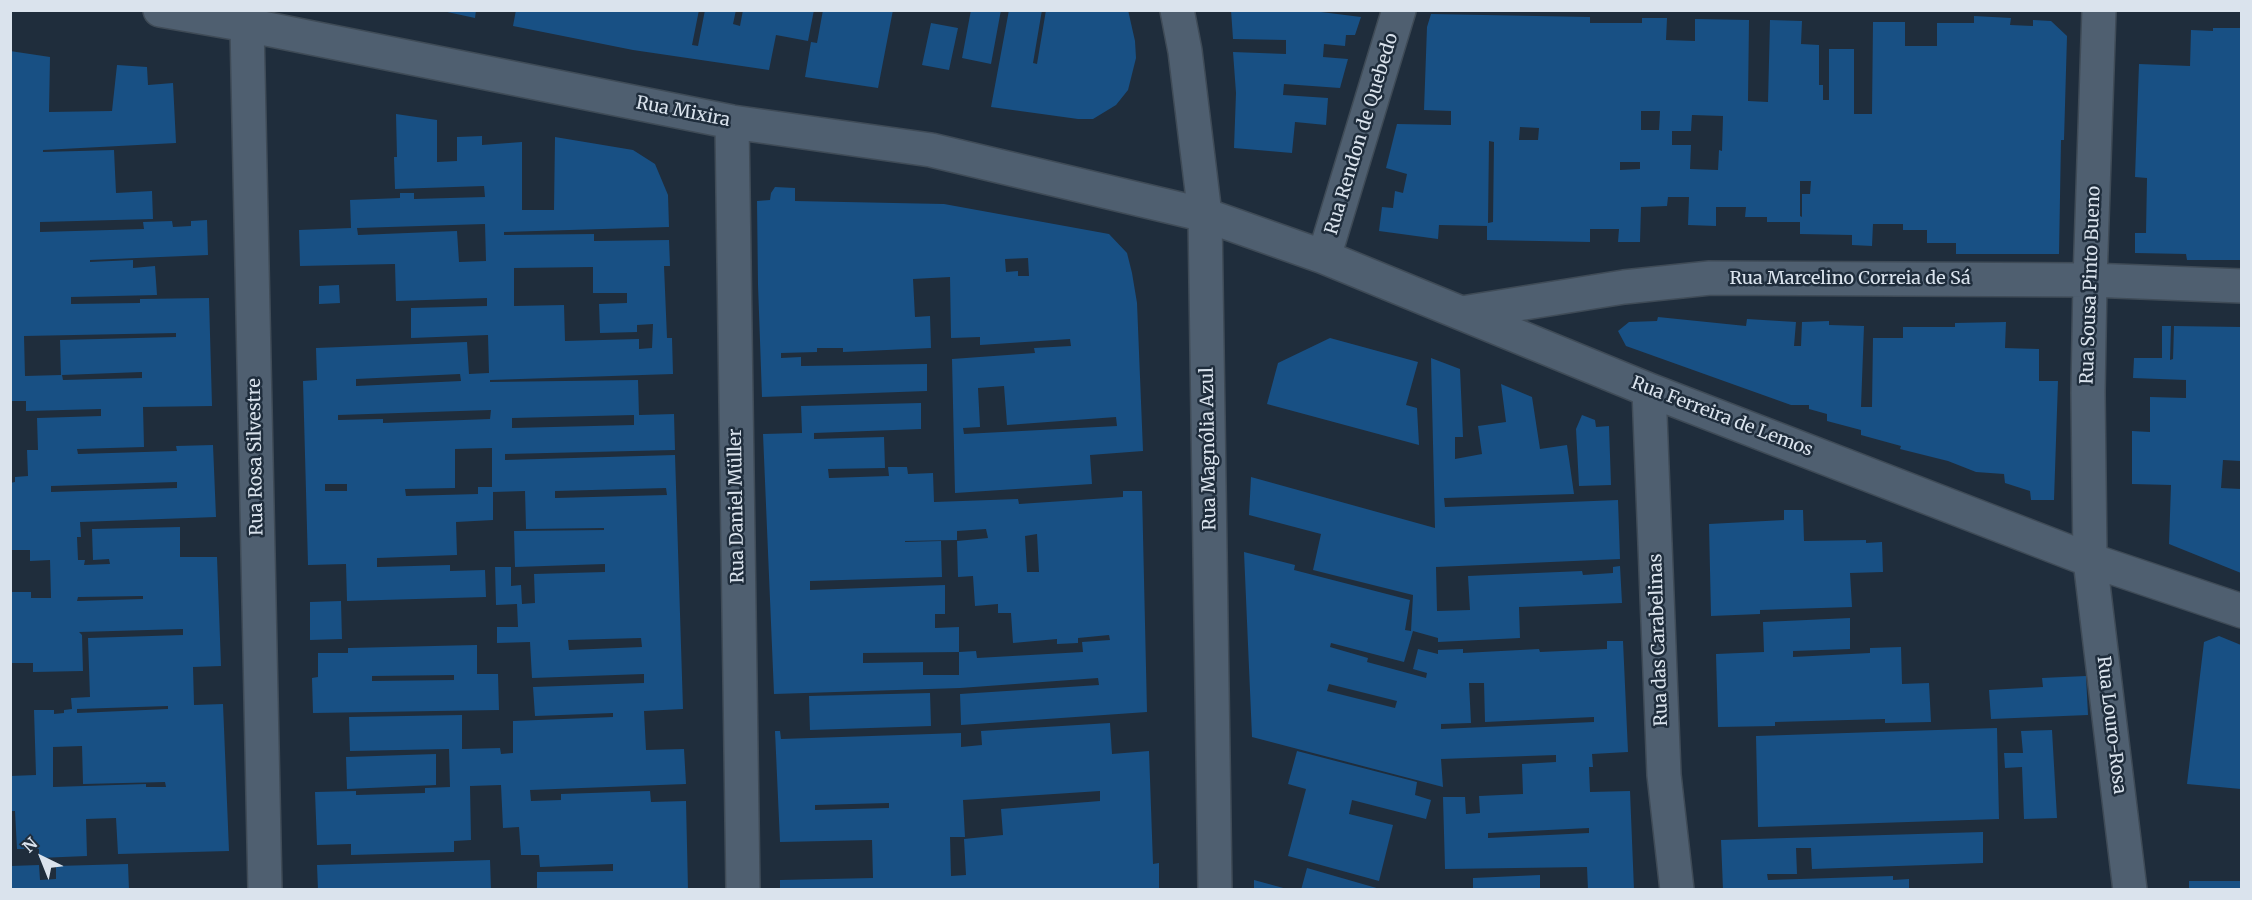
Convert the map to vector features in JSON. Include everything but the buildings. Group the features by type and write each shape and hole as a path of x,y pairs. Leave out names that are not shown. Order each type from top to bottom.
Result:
{"street":[{"name":"Rua Mixira","path":"160,10 247,25 732,122 931,150 1205,215"},
{"name":"Rua Magnólia Azul","path":"1177,10 1185,51 1205,215 1215,890"},
{"name":"Rua Rendon de Quebedo","path":"1324,257 1399,10"},
{"name":"Rua Sousa Pinto Bueno","path":"2091,560 2088,393 2099,10"},
{"name":"Rua Rosa Silvestre","path":"247,25 265,890"},
{"name":"Rua Daniel Müller","path":"732,122 743,890"},
{"name":"Rua Ferreira de Lemos","path":"1205,215 1324,257 1649,390 2091,560 2241,611"},
{"name":"Rua Marcelino Correia de Sá","path":"1462,313 1624,287 1710,278 2090,280 2241,286"},
{"name":"Rua das Carabelinas","path":"1649,390 1665,775 1677,890"},
{"name":"Rua Louro-Rosa","path":"2091,560 2130,890"}]}
